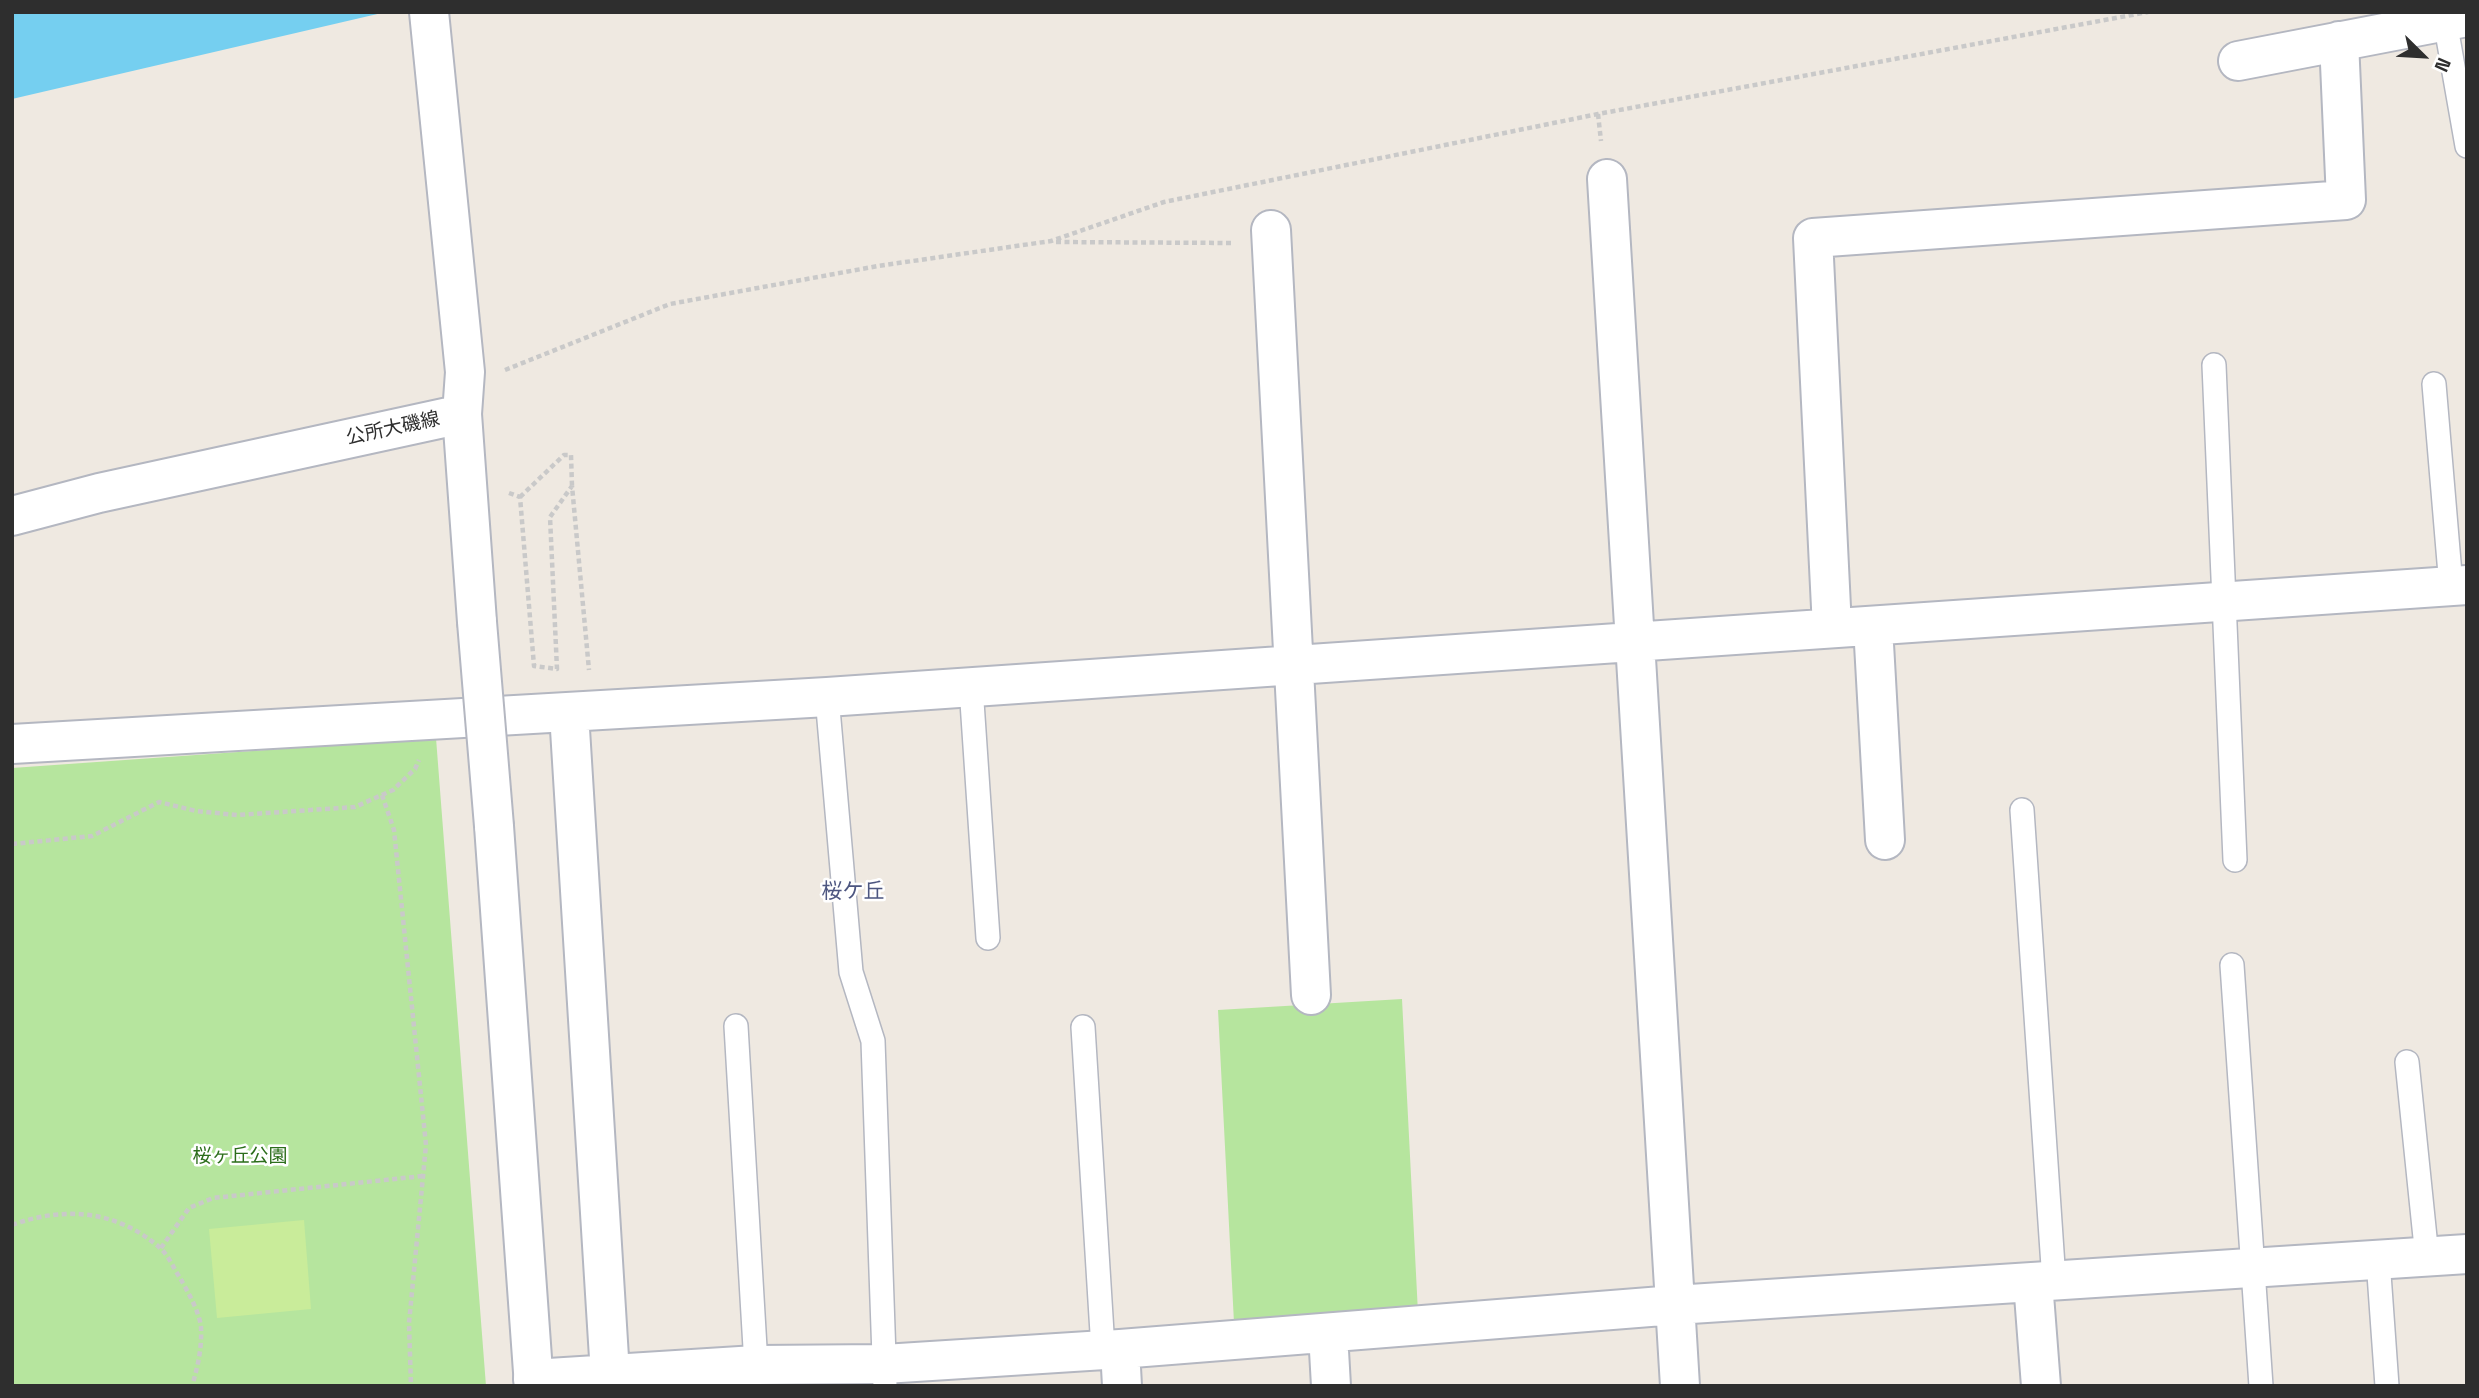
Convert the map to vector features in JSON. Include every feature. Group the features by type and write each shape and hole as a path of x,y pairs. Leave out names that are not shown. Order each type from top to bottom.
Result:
{"street":[{"name":"公所大磯線","path":"12,516 99,493 462,414 465,372 429,12"},
{"path":"2238,61 2456,19"},
{"path":"1832,628 1813,238 2346,200 2339,41"},
{"path":"1607,179 1680,1386"},
{"path":"1271,236 1311,995"},
{"path":"462,414 534,1382 610,1374 756,1365 884,1375 1115,1362 1328,1333 1675,1305 2467,1254"},
{"path":"12,744 827,697 2459,586"},
{"path":"1872,626 1885,840"},
{"path":"569,713 610,1374"},
{"path":"2040,1386 2044,1282"},
{"path":"1328,1333 1331,1386"}],"lane":[{"path":"2456,19 2467,146"},
{"path":"2214,365 2235,860"},
{"path":"2434,384 2459,586"},
{"path":"971,687 988,938"},
{"path":"827,697 851,972 873,1041 884,1375"},
{"path":"2022,810 2044,1282"},
{"path":"2232,965 2261,1386"},
{"path":"736,1026 756,1365"},
{"path":"1083,1027 1115,1362"},
{"path":"2407,1062 2427,1257"},
{"path":"2378,1260 2387,1386"}],"path":[{"path":"1051,242 1164,202 1598,114 2148,12"},
{"path":"498,373 670,304 878,266 1051,242 1271,236"},
{"path":"520,497 564,455 571,455 589,675"},
{"path":"520,497 534,666 557,669 550,517 572,486"},
{"path":"504,492 520,497"},
{"path":"12,844 92,836 159,802 196,811 237,815 355,807 393,790 415,769 428,739 427,719"},
{"path":"382,795 394,831 426,1146 409,1323 411,1386"},
{"path":"161,1248 188,1208 213,1198 423,1176"},
{"path":"12,1225 66,1213 89,1213 126,1226 161,1248 189,1294 201,1325 201,1356 192,1386"}],"green space":[{"name":"桜ヶ丘公園","path":"436,738 486,1386 12,1386 12,768"},
{"path":"1402,999 1418,1313 1234,1323 1218,1010"},
{"path":"304,1220 311,1309 217,1318 209,1229"}],"water":[{"path":"12,12 386,12 12,99"}],"district":[{"name":"桜ケ丘","path":"853,892"}]}
